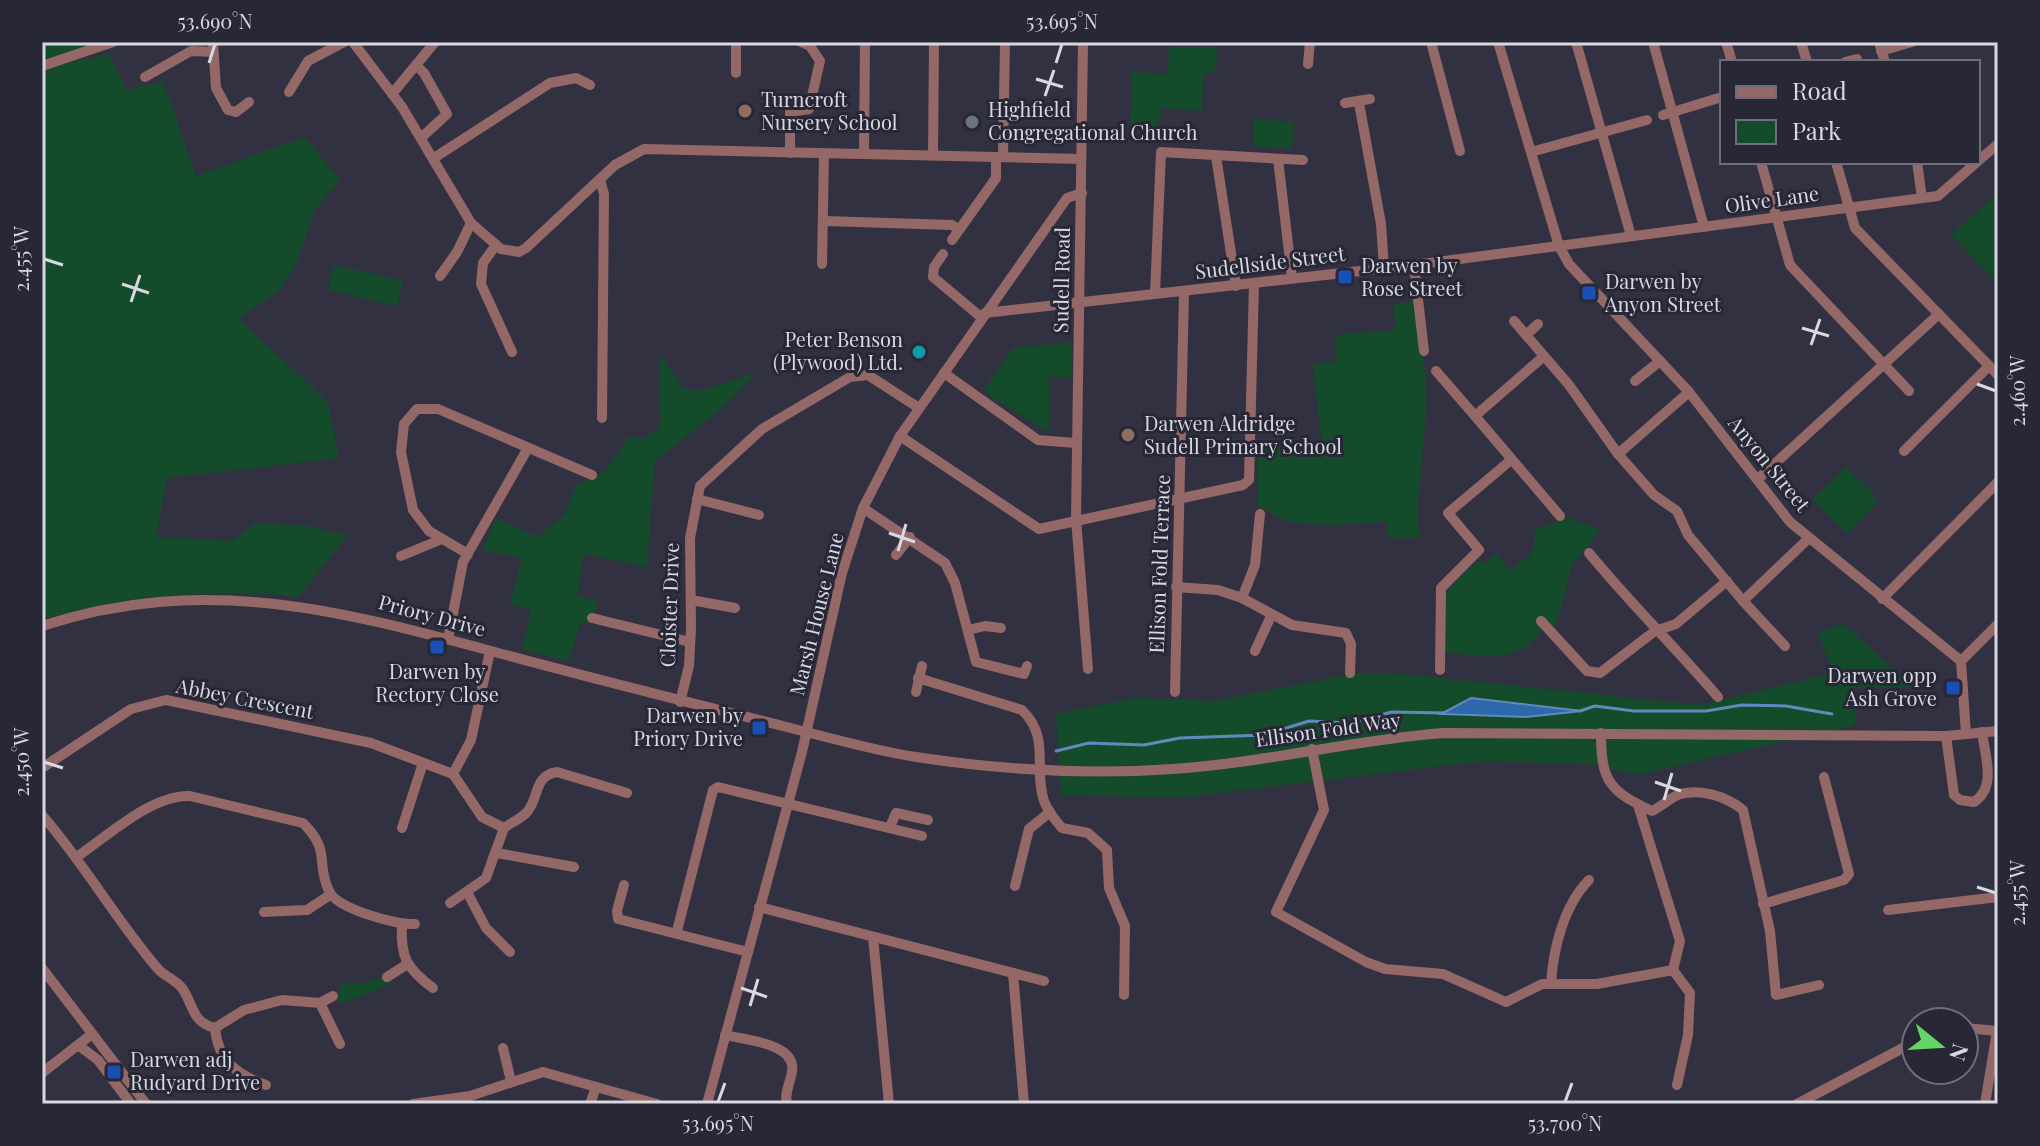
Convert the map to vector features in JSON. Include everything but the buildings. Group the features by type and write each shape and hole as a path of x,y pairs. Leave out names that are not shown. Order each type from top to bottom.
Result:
{"street":[{"path":"42,66 113,42"},
{"path":"289,92 308,61 344,42"},
{"path":"353,42 421,138 471,223 496,245 511,252 526,248 615,165 644,149 1081,159"},
{"path":"392,94 435,42"},
{"path":"736,42 736,73"},
{"path":"790,153 790,112 809,109 820,61 810,46 801,42"},
{"path":"864,152 865,42"},
{"path":"933,155 934,42"},
{"path":"952,240 996,178 1000,157 1005,42"},
{"name":"Sudell Road","path":"1083,42 1075,443 1076,519 1088,669"},
{"path":"1308,64 1310,42"},
{"path":"1431,42 1460,151"},
{"name":"Anyon Street","path":"1498,42 1559,246 1569,264 1689,392 1790,522 1961,661"},
{"path":"1576,42 1631,236"},
{"path":"1653,42 1668,114 1704,227"},
{"path":"1882,52 1912,42"},
{"path":"145,77 191,51 213,47 216,88 228,110 236,112 249,102"},
{"path":"416,65 424,73 447,114 421,138"},
{"path":"434,158 550,83 576,78 590,85"},
{"path":"1668,114 1720,98"},
{"path":"1345,103 1370,99"},
{"path":"1359,103 1381,224 1384,268"},
{"path":"1531,152 1647,120"},
{"name":"Olive Lane","path":"1980,160 1998,144"},
{"path":"1155,294 1161,152 1303,160"},
{"path":"822,264 824,154"},
{"path":"1216,156 1236,286"},
{"path":"1278,159 1292,278"},
{"path":"1762,164 1790,265 1909,391"},
{"path":"1837,164 1855,228 1998,375"},
{"path":"1917,164 1922,198"},
{"name":"Olive Lane","path":"1559,246 1938,196 1976,164"},
{"path":"600,180 604,194 602,418"},
{"name":"Marsh House Lane","path":"707,1104 806,733 842,573 863,508 900,436 919,408 1067,198 1082,193"},
{"path":"824,221 952,225 959,230"},
{"path":"440,276 457,252 471,223"},
{"path":"496,245 483,263 481,284 512,352"},
{"name":"Sudellside Street","path":"984,316 1559,246"},
{"path":"943,254 934,267 933,277 984,316"},
{"path":"1414,265 1424,351"},
{"path":"900,436 1039,529 1243,485 1249,480 1254,283"},
{"name":"Ellison Fold Terrace","path":"1175,692 1184,292"},
{"path":"1758,479 1939,314"},
{"path":"1514,321 1569,385 1618,454 1654,495 1677,511 1688,535 1785,646"},
{"path":"1526,335 1538,324"},
{"path":"1475,416 1543,357"},
{"path":"1635,381 1660,361"},
{"path":"1904,451 1989,366"},
{"path":"1436,371 1557,512 1542,518"},
{"path":"944,373 1038,440 1075,443"},
{"name":"Cloister Drive","path":"680,702 690,642 690,538 700,486 762,429 850,377 868,375 919,408"},
{"path":"1618,454 1689,392"},
{"path":"468,554 429,531 413,510 401,452 404,424 417,409 438,409 592,475"},
{"path":"448,639 468,554 528,448"},
{"path":"1453,660 1440,665 1441,588 1479,550 1448,513 1511,460"},
{"path":"1882,599 1998,482"},
{"path":"697,499 759,515"},
{"path":"863,508 945,563 952,573 976,662 1024,674 1027,666"},
{"path":"1242,598 1255,565 1260,514"},
{"path":"896,555 910,537"},
{"path":"1743,601 1809,538"},
{"path":"401,556 442,539"},
{"path":"1589,553 1655,631 1682,655 1718,697"},
{"path":"1541,621 1587,671 1606,671 1655,631 1676,624 1727,581"},
{"path":"1176,587 1218,590 1242,598 1292,625 1346,633 1351,644 1350,673"},
{"name":"Priory Drive","path":"42,626 111,608 172,600 274,602 363,616 806,733"},
{"path":"691,600 735,608"},
{"path":"1255,651 1271,616"},
{"path":"592,618 690,642"},
{"path":"1966,734 1961,661 1998,624"},
{"path":"968,630 985,626 1001,628"},
{"path":"490,651 471,740 453,774 482,817 504,828"},
{"path":"916,692 922,666"},
{"path":"918,678 1022,710 1035,722 1040,744 1043,799 1050,812 1062,828 1088,833 1107,850 1109,888 1125,926 1124,995"},
{"name":"Abbey Crescent","path":"42,768 131,709 166,700 371,743 453,774"},
{"name":"Ellison Fold Way","path":"806,733 913,757 1041,770 1175,769 1443,733 1946,736 1998,731"},
{"path":"1946,736 1954,795 1960,800 1974,802 1987,791 1982,732"},
{"path":"1601,733 1607,782 1623,798 1652,811 1679,794 1729,799 1743,810 1763,904 1776,995 1819,985"},
{"path":"1312,749 1324,810 1276,912 1375,966 1443,974 1506,1002 1542,984 1597,984 1673,970"},
{"path":"402,828 423,763"},
{"path":"450,903 486,878 504,828 528,812 540,779 548,774 557,772 627,793"},
{"path":"1763,904 1844,880 1849,874 1824,777"},
{"path":"677,931 713,790 718,787 922,836"},
{"path":"78,856 157,804 176,796 190,796 303,823 323,849 324,877 330,895 351,908 402,925 415,924"},
{"path":"1638,805 1680,941 1673,970"},
{"path":"1015,886 1029,829 1050,812"},
{"path":"890,827 896,813 928,820"},
{"path":"42,815 78,856 159,971 181,986 193,1014 204,1025 215,1028 244,1010 282,1000 320,1003 333,996"},
{"path":"497,853 574,867"},
{"path":"1551,984 1553,955 1559,938 1580,889 1589,880"},
{"path":"624,885 618,919 677,931 748,952"},
{"path":"467,892 486,928 510,952"},
{"path":"264,912 307,910 330,895"},
{"path":"1888,910 1901,915 1998,897"},
{"path":"759,907 1044,981"},
{"path":"402,925 401,948 406,965 433,988"},
{"path":"873,937 889,1104"},
{"path":"387,977 406,965"},
{"path":"42,968 146,1104"},
{"path":"1673,970 1690,993 1688,1035 1677,1085"},
{"path":"1013,973 1024,1104"},
{"path":"320,1003 340,1044"},
{"path":"215,1028 220,1053 239,1075 266,1085"},
{"path":"1985,1104 1998,1031"},
{"path":"42,1073 92,1034"},
{"path":"725,1035 779,1048 790,1057 793,1068 785,1096 787,1104"},
{"path":"78,1045 98,1060 131,1104"},
{"path":"503,1048 511,1081"},
{"path":"1797,1104 1900,1049"},
{"path":"413,1104 471,1100 511,1081 543,1072 657,1104"},
{"path":"590,1104 596,1087"}],"green space":[{"path":"42,42 109,42 77,57 42,59"},
{"path":"1169,47 1217,47 1216,71 1203,75 1202,111 1162,108 1157,129 1130,128 1132,72 1168,74"},
{"path":"109,54 127,90 163,81 196,176 305,137 340,180 314,211 295,268 278,291 239,319 328,402 339,458 167,478 156,537 233,541 255,523 307,526 347,536 298,597 233,593 169,596 105,604 42,619 42,68"},
{"path":"1254,119 1293,122 1292,149 1253,146"},
{"path":"1998,193 1998,283 1951,235"},
{"path":"334,265 403,281 397,306 328,290"},
{"path":"1419,301 1427,399 1417,521 1420,537 1389,539 1387,522 1304,523 1288,521 1275,516 1268,509 1257,507 1258,448 1322,443 1313,364 1337,361 1336,335 1395,330 1394,304"},
{"path":"1072,342 1072,377 1049,377 1049,433 983,391 1013,348"},
{"path":"660,354 683,388 699,391 756,373 721,409 655,461 647,567 584,554 577,596 598,601 590,624 581,621 568,661 522,649 531,610 510,604 522,558 482,550 496,518 538,537 564,516 577,483 602,473 628,437 644,439 659,428"},
{"path":"1846,467 1870,490 1878,503 1847,533 1812,500"},
{"path":"1567,517 1600,530 1572,566 1555,628 1547,620 1539,635 1528,645 1504,655 1475,656 1445,652 1443,609 1448,591 1455,583 1479,561 1482,564 1496,554 1510,571 1532,553 1536,530"},
{"path":"1844,624 1913,687 1856,688 1855,725 1637,775 1590,764 1483,761 1178,798 1061,795 1056,714 1136,698 1215,701 1358,673 1391,673 1700,705 1834,673 1818,633"},
{"path":"387,975 393,982 339,1003 338,991 343,983 362,984"}],"water":[{"path":"1471,698 1582,711 1526,717 1441,714"}],"waterway":[{"path":"1580,711 1595,706 1634,711 1706,711 1742,705 1786,706 1832,714"},
{"path":"1056,751 1089,743 1144,745 1180,738 1264,735 1309,721 1349,723 1392,712 1445,713"}],"place":[{"name":"Turncroft Nursery School","path":"745,111"},
{"name":"Highfield Congregational Church","path":"972,122"},
{"name":"Darwen by Rose Street","path":"1345,277"},
{"name":"Darwen by Anyon Street","path":"1589,293"},
{"name":"Peter Benson (Plywood) Ltd.","path":"919,352"},
{"name":"Darwen Aldridge Sudell Primary School","path":"1128,435"},
{"name":"Darwen by Rectory Close","path":"437,647"},
{"name":"Darwen opp Ash Grove","path":"1953,688"},
{"name":"Darwen by Priory Drive","path":"759,728"},
{"name":"Darwen adj Rudyard Drive","path":"114,1072"}]}
